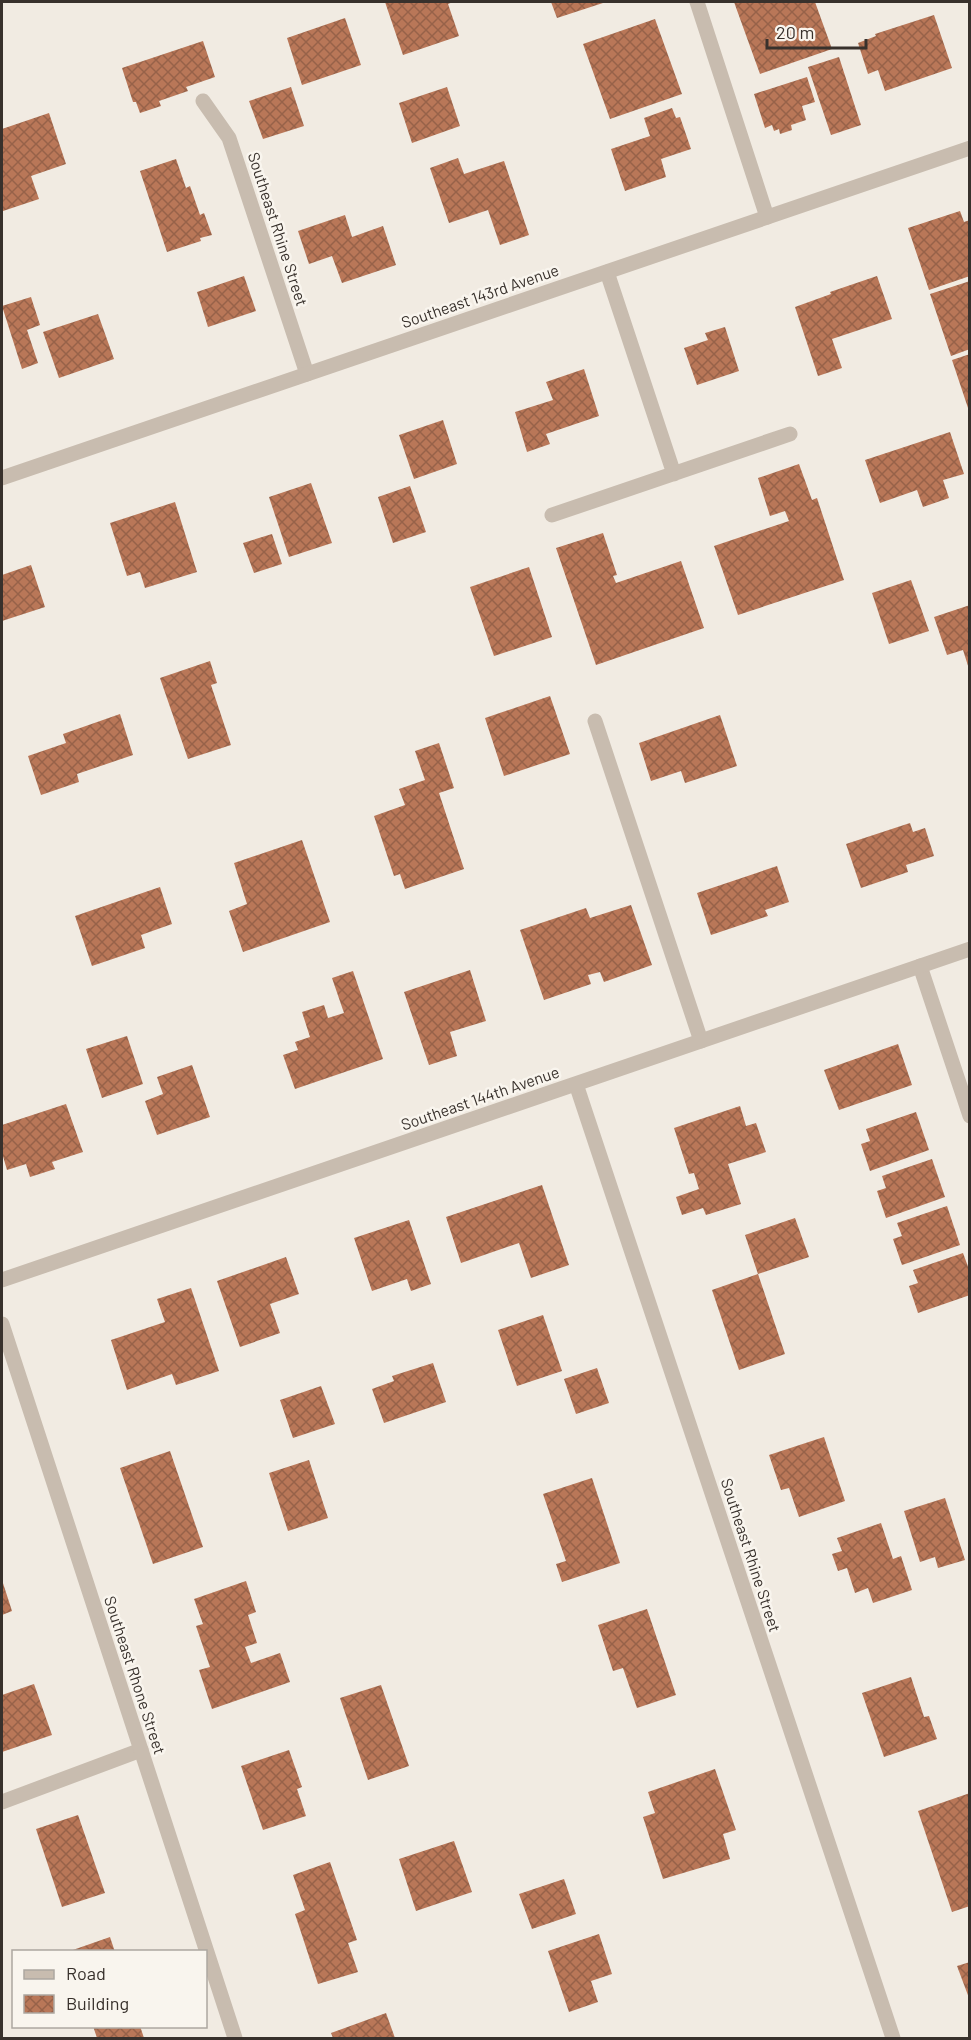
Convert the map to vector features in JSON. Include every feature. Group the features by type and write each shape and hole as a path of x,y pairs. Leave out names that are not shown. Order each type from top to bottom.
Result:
{"street":[{"path":"697,2 767,217"},
{"name":"Southeast Rhine Street","path":"203,101 228,138 307,374"},
{"name":"Southeast 143rd Avenue","path":"2,478 969,148"},
{"path":"607,272 674,474"},
{"path":"552,515 790,434"},
{"path":"595,721 701,1041"},
{"name":"Southeast 144th Avenue","path":"2,1280 969,949"},
{"path":"920,966 969,1116"},
{"name":"Southeast Rhine Street","path":"576,1084 893,2038"},
{"name":"Southeast Rhone Street","path":"2,1324 206,1950"},
{"path":"2,1802 141,1750"},
{"name":"Southeast Rhone Street","path":"207,1952 235,2038"}],"building":[{"path":"385,2 453,2 448,4 459,36 403,55"},
{"path":"551,2 606,2 557,18"},
{"path":"734,2 815,2 832,49 760,74"},
{"path":"934,15 952,68 885,91 878,70 868,74 858,43 876,36 875,34"},
{"path":"345,18 361,65 302,85 287,38"},
{"path":"655,19 682,94 610,119 583,44"},
{"path":"203,41 215,77 186,87 188,91 159,101 161,106 140,113 136,102 133,102 122,68"},
{"path":"839,57 861,125 831,135 808,67"},
{"path":"807,77 815,102 802,106 806,120 791,125 792,130 780,134 779,129 774,131 772,125 765,128 754,94"},
{"path":"291,87 304,126 263,139 249,101"},
{"path":"447,87 460,126 412,143 399,103"},
{"path":"672,108 676,118 680,117 691,149 661,159 666,177 625,191 611,149 650,136 644,118"},
{"path":"49,113 66,164 31,176 39,199 3,211 2,129"},
{"path":"458,158 464,174 504,161 529,235 500,245 488,210 449,223 430,168"},
{"path":"176,159 186,188 190,186 200,215 204,213 212,235 167,252 140,171"},
{"path":"960,211 964,222 970,220 970,276 929,290 908,228"},
{"path":"345,215 352,237 383,226 396,265 342,283 332,256 309,264 298,231"},
{"path":"244,276 256,311 208,327 197,292"},
{"path":"877,276 892,319 832,339 842,368 818,376 795,307"},
{"path":"970,281 970,349 951,356 930,294"},
{"path":"31,297 40,325 27,330 38,363 22,369 2,306"},
{"path":"98,314 114,359 59,378 43,332"},
{"path":"725,327 739,371 697,385 684,348 708,340 705,333"},
{"path":"970,354 970,411 969,411 952,360"},
{"path":"584,369 599,416 546,434 550,444 527,452 515,412 553,400 546,382"},
{"path":"443,420 457,464 414,479 399,435"},
{"path":"950,432 964,474 943,480 949,498 923,507 917,490 880,503 865,460"},
{"path":"799,464 812,500 817,498 844,580 738,615 714,546 789,521 785,511 770,516 758,478"},
{"path":"311,483 332,543 289,557 269,497"},
{"path":"410,486 426,532 393,543 378,497"},
{"path":"175,502 197,572 145,588 140,572 127,576 110,523"},
{"path":"603,533 617,575 613,576 616,583 681,561 704,628 596,665 556,548"},
{"path":"272,534 282,564 254,573 243,543"},
{"path":"31,565 45,607 2,621 2,575"},
{"path":"529,567 552,637 494,656 470,587"},
{"path":"911,580 929,631 889,644 872,593"},
{"path":"970,605 969,669 963,650 947,655 934,617"},
{"path":"210,661 217,683 211,685 231,745 188,759 160,678"},
{"path":"550,696 570,754 504,776 485,718"},
{"path":"120,714 133,755 77,774 79,782 41,795 28,756 66,743 63,734"},
{"path":"720,715 737,766 685,783 681,771 651,781 639,743"},
{"path":"439,743 454,788 439,793 464,869 405,889 400,874 394,876 374,816 405,805 399,789 425,780 415,751"},
{"path":"910,823 913,832 925,828 934,856 906,865 908,872 861,888 846,844"},
{"path":"302,840 330,922 243,952 229,911 247,904 234,863"},
{"path":"777,866 789,902 765,910 768,916 711,935 697,893"},
{"path":"160,887 172,924 141,935 145,948 92,966 75,916"},
{"path":"631,905 652,965 604,982 600,972 588,975 591,984 544,1000 520,930 586,908 590,918"},
{"path":"470,970 486,1021 450,1032 457,1056 429,1065 404,992"},
{"path":"353,971 383,1059 295,1089 283,1055 298,1050 295,1042 310,1037 302,1012 324,1005 328,1018 344,1013 332,978"},
{"path":"127,1036 143,1084 102,1098 86,1049"},
{"path":"898,1044 912,1085 839,1110 824,1070"},
{"path":"192,1065 210,1117 157,1135 145,1101 163,1094 157,1077"},
{"path":"66,1104 83,1152 52,1162 55,1169 30,1177 26,1164 7,1170 2,1153 2,1125"},
{"path":"740,1106 746,1126 756,1123 766,1152 728,1164 741,1204 706,1215 703,1208 682,1215 676,1197 699,1189 694,1173 689,1174 674,1128"},
{"path":"916,1112 929,1150 870,1171 861,1144 870,1141 866,1129"},
{"path":"932,1159 945,1197 886,1218 877,1191 886,1188 882,1176"},
{"path":"542,1185 569,1265 531,1278 519,1243 461,1263 446,1217"},
{"path":"947,1206 960,1245 902,1265 893,1239 902,1236 897,1223"},
{"path":"795,1218 809,1257 758,1274 745,1235"},
{"path":"409,1220 431,1284 411,1291 407,1279 372,1291 354,1238"},
{"path":"963,1253 970,1272 970,1295 918,1313 909,1286 918,1283 913,1270"},
{"path":"286,1257 299,1294 270,1304 280,1333 240,1347 217,1281"},
{"path":"758,1274 785,1354 739,1370 712,1290"},
{"path":"191,1288 219,1371 176,1385 172,1374 127,1390 111,1340 165,1322 157,1299"},
{"path":"543,1315 562,1371 517,1386 498,1330"},
{"path":"433,1363 446,1402 384,1423 372,1389 394,1381 392,1376"},
{"path":"597,1368 609,1403 576,1414 564,1379"},
{"path":"321,1386 335,1424 293,1438 280,1400"},
{"path":"824,1437 845,1501 799,1517 789,1488 781,1490 769,1455"},
{"path":"170,1451 203,1547 153,1564 120,1468"},
{"path":"309,1460 328,1518 288,1531 269,1473"},
{"path":"592,1478 620,1563 562,1582 556,1564 566,1561 543,1494"},
{"path":"945,1498 965,1560 938,1568 935,1557 920,1562 904,1511"},
{"path":"881,1523 893,1559 901,1556 912,1590 873,1603 868,1588 855,1593 847,1568 838,1571 832,1554 842,1551 837,1538"},
{"path":"2,1580 12,1611 2,1615"},
{"path":"246,1581 256,1612 248,1615 257,1643 245,1647 251,1663 280,1653 290,1682 212,1709 199,1670 210,1667 196,1626 203,1624 194,1599"},
{"path":"647,1609 676,1695 637,1708 623,1668 613,1671 598,1625"},
{"path":"911,1677 924,1717 929,1716 937,1739 884,1757 862,1693"},
{"path":"34,1684 52,1735 2,1752 2,1695"},
{"path":"381,1685 409,1766 368,1780 340,1698"},
{"path":"289,1750 302,1787 297,1789 306,1816 263,1830 241,1766"},
{"path":"715,1769 736,1830 723,1834 730,1859 663,1879 643,1817 655,1813 648,1792"},
{"path":"970,1793 970,1906 952,1912 918,1811"},
{"path":"78,1815 105,1893 62,1907 36,1829"},
{"path":"454,1841 472,1892 416,1911 399,1859"},
{"path":"330,1862 357,1940 348,1943 358,1972 318,1984 295,1914 305,1910 293,1875"},
{"path":"564,1879 576,1914 532,1929 519,1894"},
{"path":"599,1934 612,1974 591,1981 598,2002 569,2012 548,1951"},
{"path":"110,1937 114,1950 73,1950"},
{"path":"970,1962 970,1998 969,1998 957,1966"},
{"path":"386,2013 395,2038 333,2038 331,2033"},
{"path":"94,2028 141,2028 144,2038 97,2038"}]}
